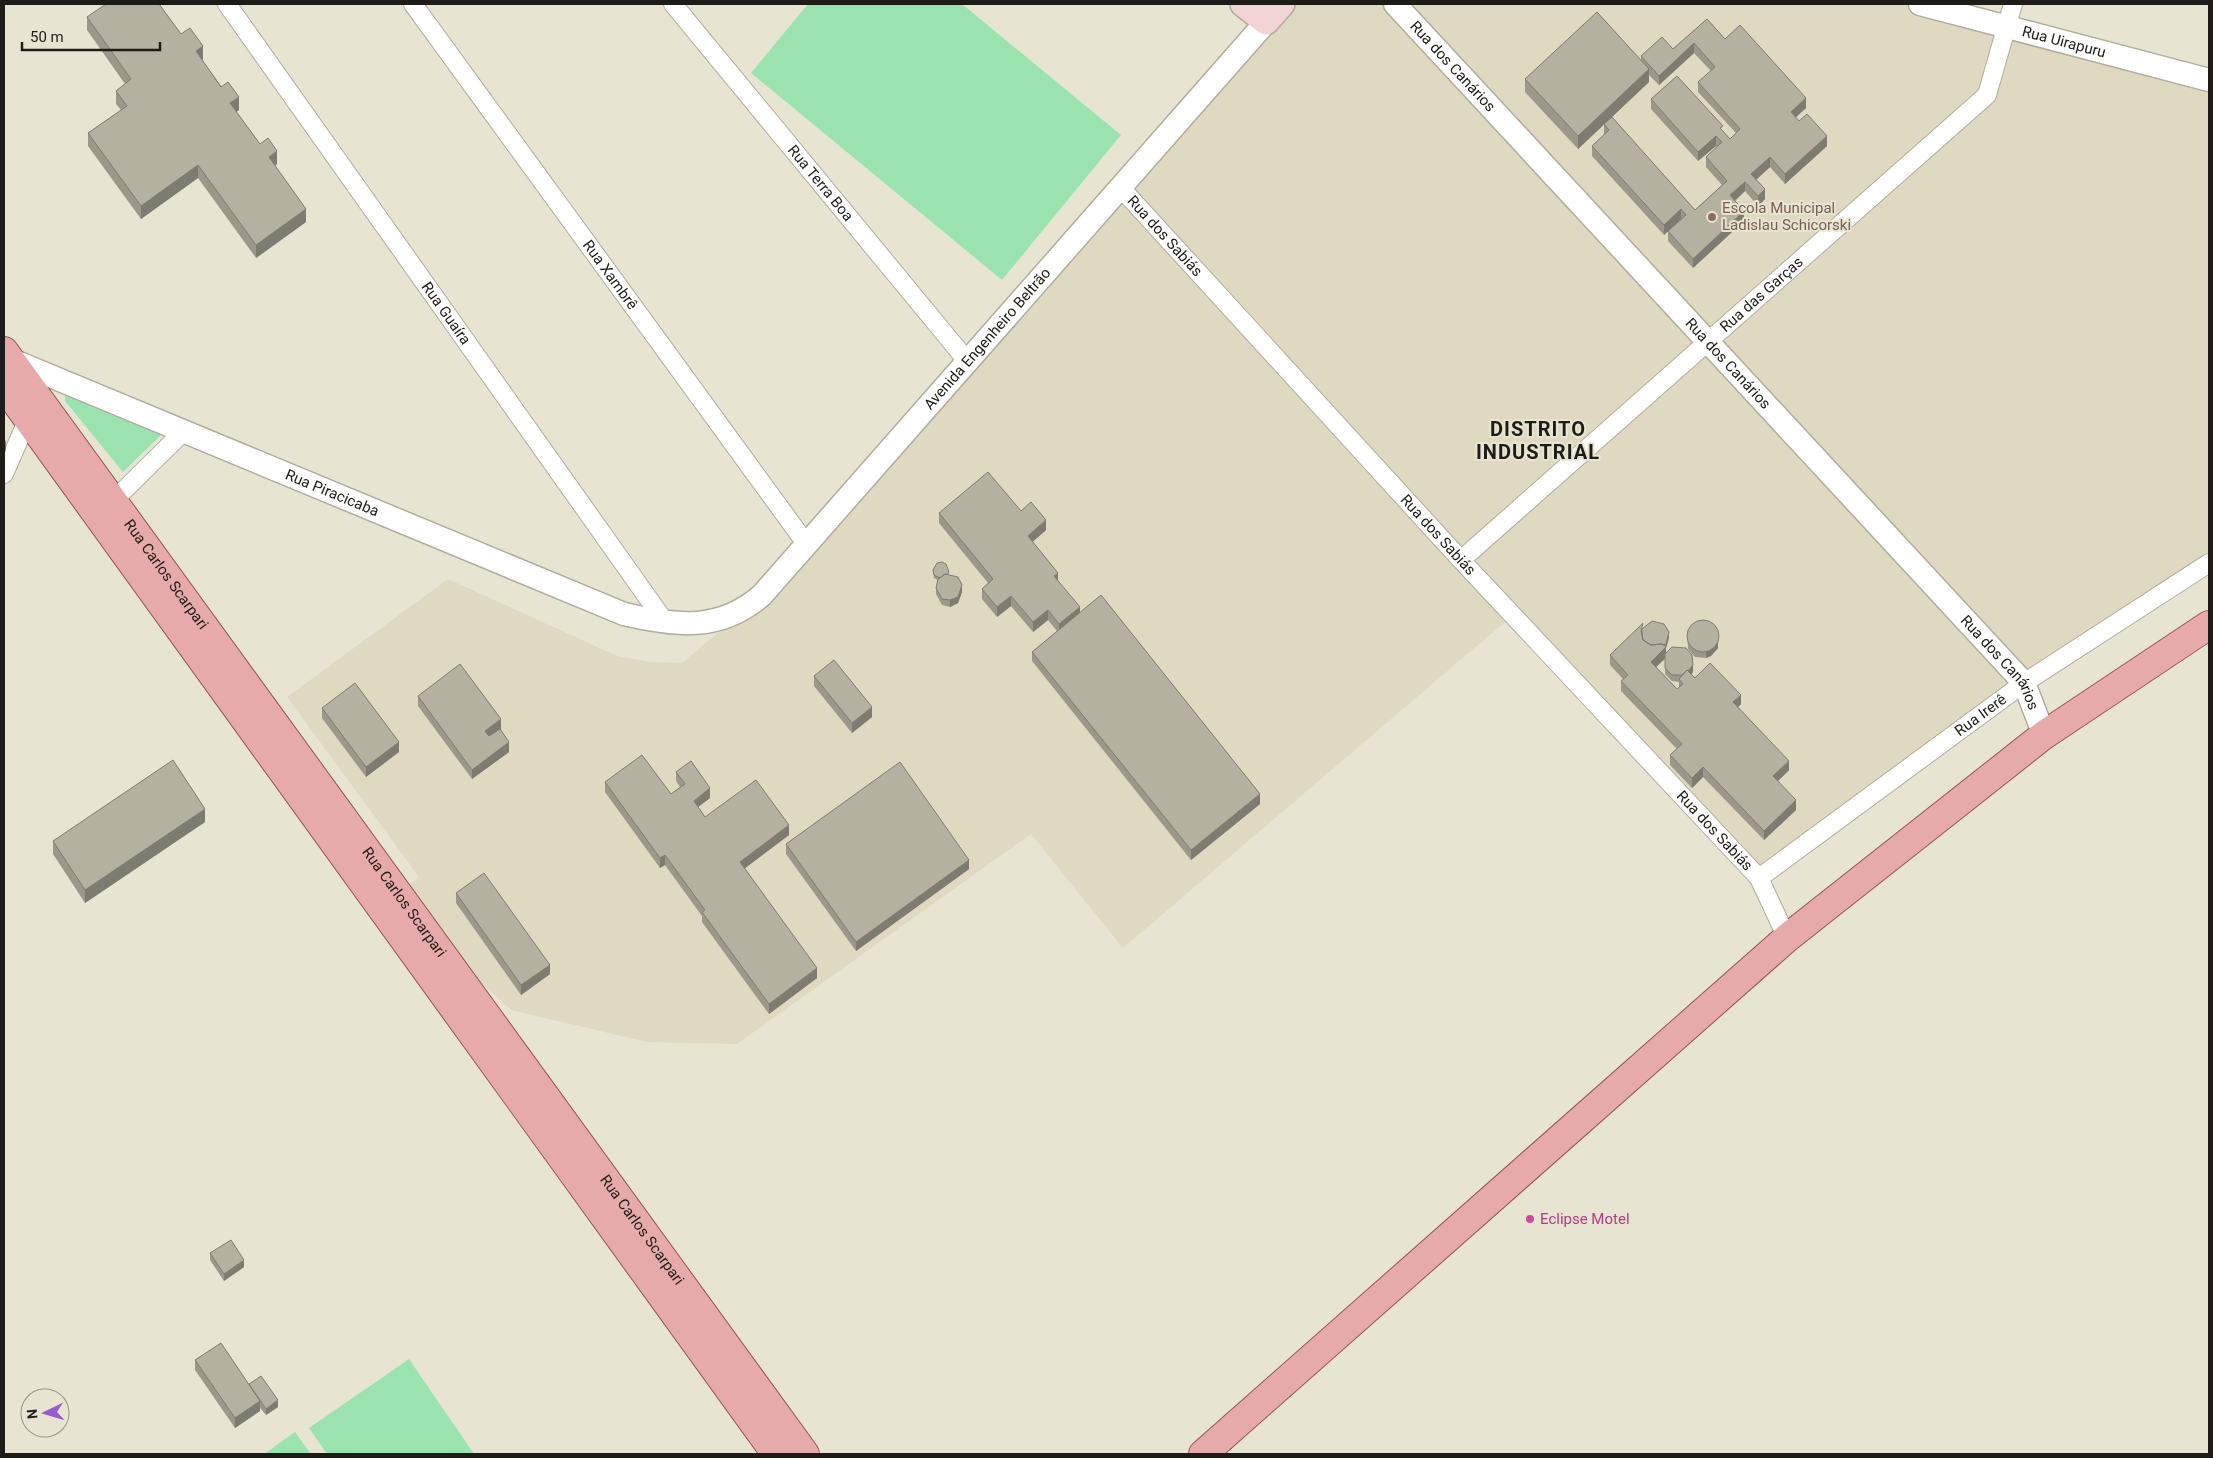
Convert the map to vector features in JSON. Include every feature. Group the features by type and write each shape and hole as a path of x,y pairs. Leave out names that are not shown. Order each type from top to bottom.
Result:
{"main road":[{"path":"1243,4 1266,22"},
{"name":"Avenida Engenheiro Beltrão","path":"1266,22 1282,4"},
{"name":"Rua Carlos Scarpari","path":"6,356 105,509 805,1454"},
{"name":"Rua Carlos Scarpari","path":"4,386 28,419 105,509"},
{"path":"1203,1454 1786,938 2044,735 2209,625"},
{"name":"Rua Carlos Scarpari","path":"215,660 776,1454"}],"street":[{"name":"Rua Guaíra","path":"227,4 665,622"},
{"name":"Rua Xambrê","path":"413,4 807,546"},
{"name":"Rua Terra Boa","path":"673,4 968,362"},
{"name":"Rua dos Canários","path":"1395,4 2024,683 2044,735"},
{"name":"Rua Uirapuru","path":"1920,4 2209,80"},
{"name":"Rua das Garças","path":"1461,560 1988,95 2012,4"},
{"name":"Avenida Engenheiro Beltrão","path":"665,622 701,624 731,616 748,608 762,595 1266,22"},
{"name":"Rua dos Sabiás","path":"1121,188 1461,560 1759,878 1786,938"},
{"name":"Rua Piracicaba","path":"6,356 624,614 665,622"},
{"path":"4,474 28,419"},
{"path":"105,509 184,431"},
{"name":"Rua Irerê","path":"1759,878 2024,683 2209,563"}],"shaded area":[{"path":"1282,4 1920,4 2209,80 2209,563 1759,878 1513,615 1123,948 1031,834 737,1044 647,1042 511,1010 391,900 419,877 287,697 448,579 617,656 651,662 682,663 762,595"}],"green space":[{"path":"808,4 962,4 1121,135 1002,280 751,73"},
{"path":"67,395 161,433 160,436 123,472 65,401 65,396"},
{"path":"409,1359 474,1454 327,1454 309,1428"},
{"path":"295,1432 311,1454 264,1454"}],"building":[{"path":"106,4 159,4 181,34 190,28 203,46 196,51 221,87 228,82 239,97 230,103 260,144 268,138 277,151 269,157 306,209 256,245 198,165 141,206 88,133 127,106 116,91 131,79 87,17"},
{"path":"1597,12 1649,69 1578,136 1525,79"},
{"path":"1707,19 1725,39 1740,25 1806,98 1791,112 1799,121 1807,114 1827,136 1785,174 1770,157 1751,174 1765,189 1758,196 1745,182 1730,195 1744,211 1693,259 1668,231 1686,215 1681,209 1664,225 1592,146 1609,130 1604,124 1612,117 1695,210 1727,181 1706,157 1722,142 1716,136 1698,152 1651,99 1677,76 1723,126 1720,128 1730,139 1740,129 1698,82 1715,67 1694,43 1659,76 1641,56 1662,37 1673,49"},
{"path":"988,472 1021,511 1031,502 1046,520 1028,536 1058,573 1054,576 1080,607 1059,624 1048,610 1033,622 1011,596 997,607 982,589 993,579 939,513"},
{"path":"942,562 946,564 949,572 940,578 934,575 933,570 937,563"},
{"path":"945,574 958,577 962,585 958,597 950,600 942,599 936,588 938,579"},
{"path":"1101,595 1260,794 1191,850 1032,652"},
{"path":"1703,620 1709,621 1714,625 1718,630 1718,642 1714,647 1709,651 1703,652 1697,651 1692,647 1688,642 1687,636 1688,630 1692,625 1697,621"},
{"path":"1652,621 1664,624 1669,632 1666,644 1651,645 1643,640 1642,629"},
{"path":"1643,623 1641,631 1643,640 1651,645 1662,644 1666,647 1651,662 1677,689 1683,684 1679,679 1687,670 1695,678 1710,663 1741,695 1733,702 1789,761 1773,776 1796,800 1764,831 1703,767 1692,778 1670,755 1682,744 1621,681 1628,675 1610,655"},
{"path":"1672,647 1686,648 1692,655 1693,665 1682,675 1672,675 1665,668 1665,654"},
{"path":"834,660 872,707 852,723 814,676"},
{"path":"460,664 501,719 485,731 489,736 500,729 509,742 472,770 418,696"},
{"path":"355,683 399,742 366,767 322,708"},
{"path":"642,755 671,794 685,784 676,772 691,761 710,788 694,801 705,817 756,780 789,825 740,862 817,968 769,1004 702,912 705,910 665,855 660,858 605,782"},
{"path":"173,760 205,809 85,890 53,841"},
{"path":"900,762 969,860 856,942 786,844"},
{"path":"484,873 550,965 521,985 456,893"},
{"path":"231,1240 244,1260 224,1274 210,1253"},
{"path":"221,1343 260,1401 235,1418 195,1360"},
{"path":"261,1376 278,1400 266,1409 249,1384"}],"place":[{"name":"Escola Municipal Ladislau Schicorski","path":"1712,217"},
{"name":"Eclipse Motel","path":"1530,1219"}],"district":[{"name":"DISTRITO INDUSTRIAL","path":"1538,440"}]}
